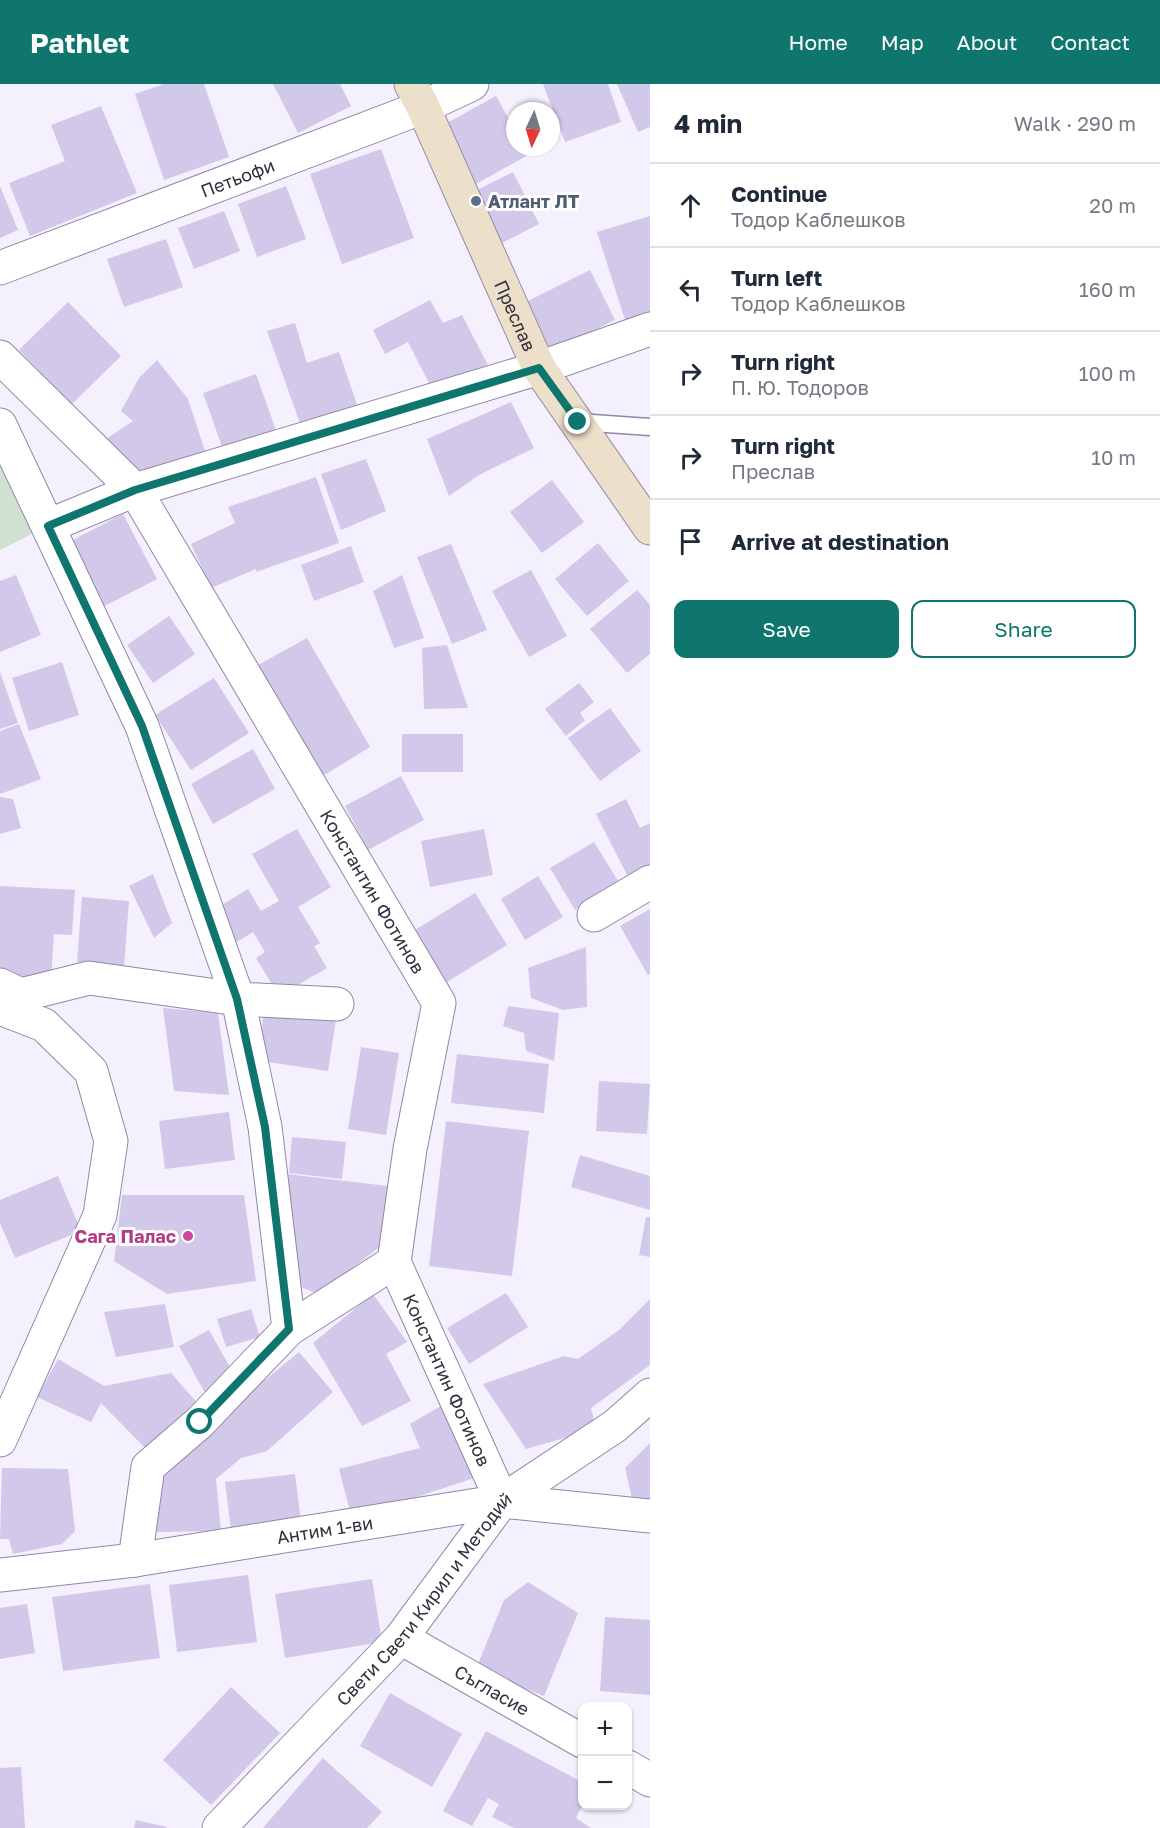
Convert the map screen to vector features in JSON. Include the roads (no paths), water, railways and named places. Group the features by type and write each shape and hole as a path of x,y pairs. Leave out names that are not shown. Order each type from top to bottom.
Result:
{"street":[{"name":"Петьофи","path":"0,268 417,95 472,84"},
{"name":"Преслав","path":"417,95 539,368 650,528"},
{"path":"48,526 135,490 539,368 650,329"},
{"name":"Константин Фотинов","path":"0,357 135,490 439,1003 410,1149 394,1262 502,1501"},
{"path":"0,424 142,726 237,999 265,1127 289,1329"},
{"path":"594,915 650,882"},
{"path":"7,996 88,978 237,999 337,1004"},
{"path":"0,1440 100,1215 111,1141 91,1071 44,1025 7,996"},
{"path":"135,1560 148,1467 200,1422 289,1329 394,1262"},
{"name":"Свети Свети Кирил и Методий","path":"219,1828 401,1638 502,1501 615,1426 650,1395"},
{"name":"Антим 1-ви","path":"0,1575 135,1560 502,1501 650,1516"},
{"name":"Съгласие","path":"401,1638 578,1739"},
{"path":"632,1770 650,1780"}],"lane":[{"path":"578,422 650,427"}],"place":[{"name":"Атлант ЛТ","path":"476,201"},
{"name":"Сага Палас","path":"188,1236"}]}
